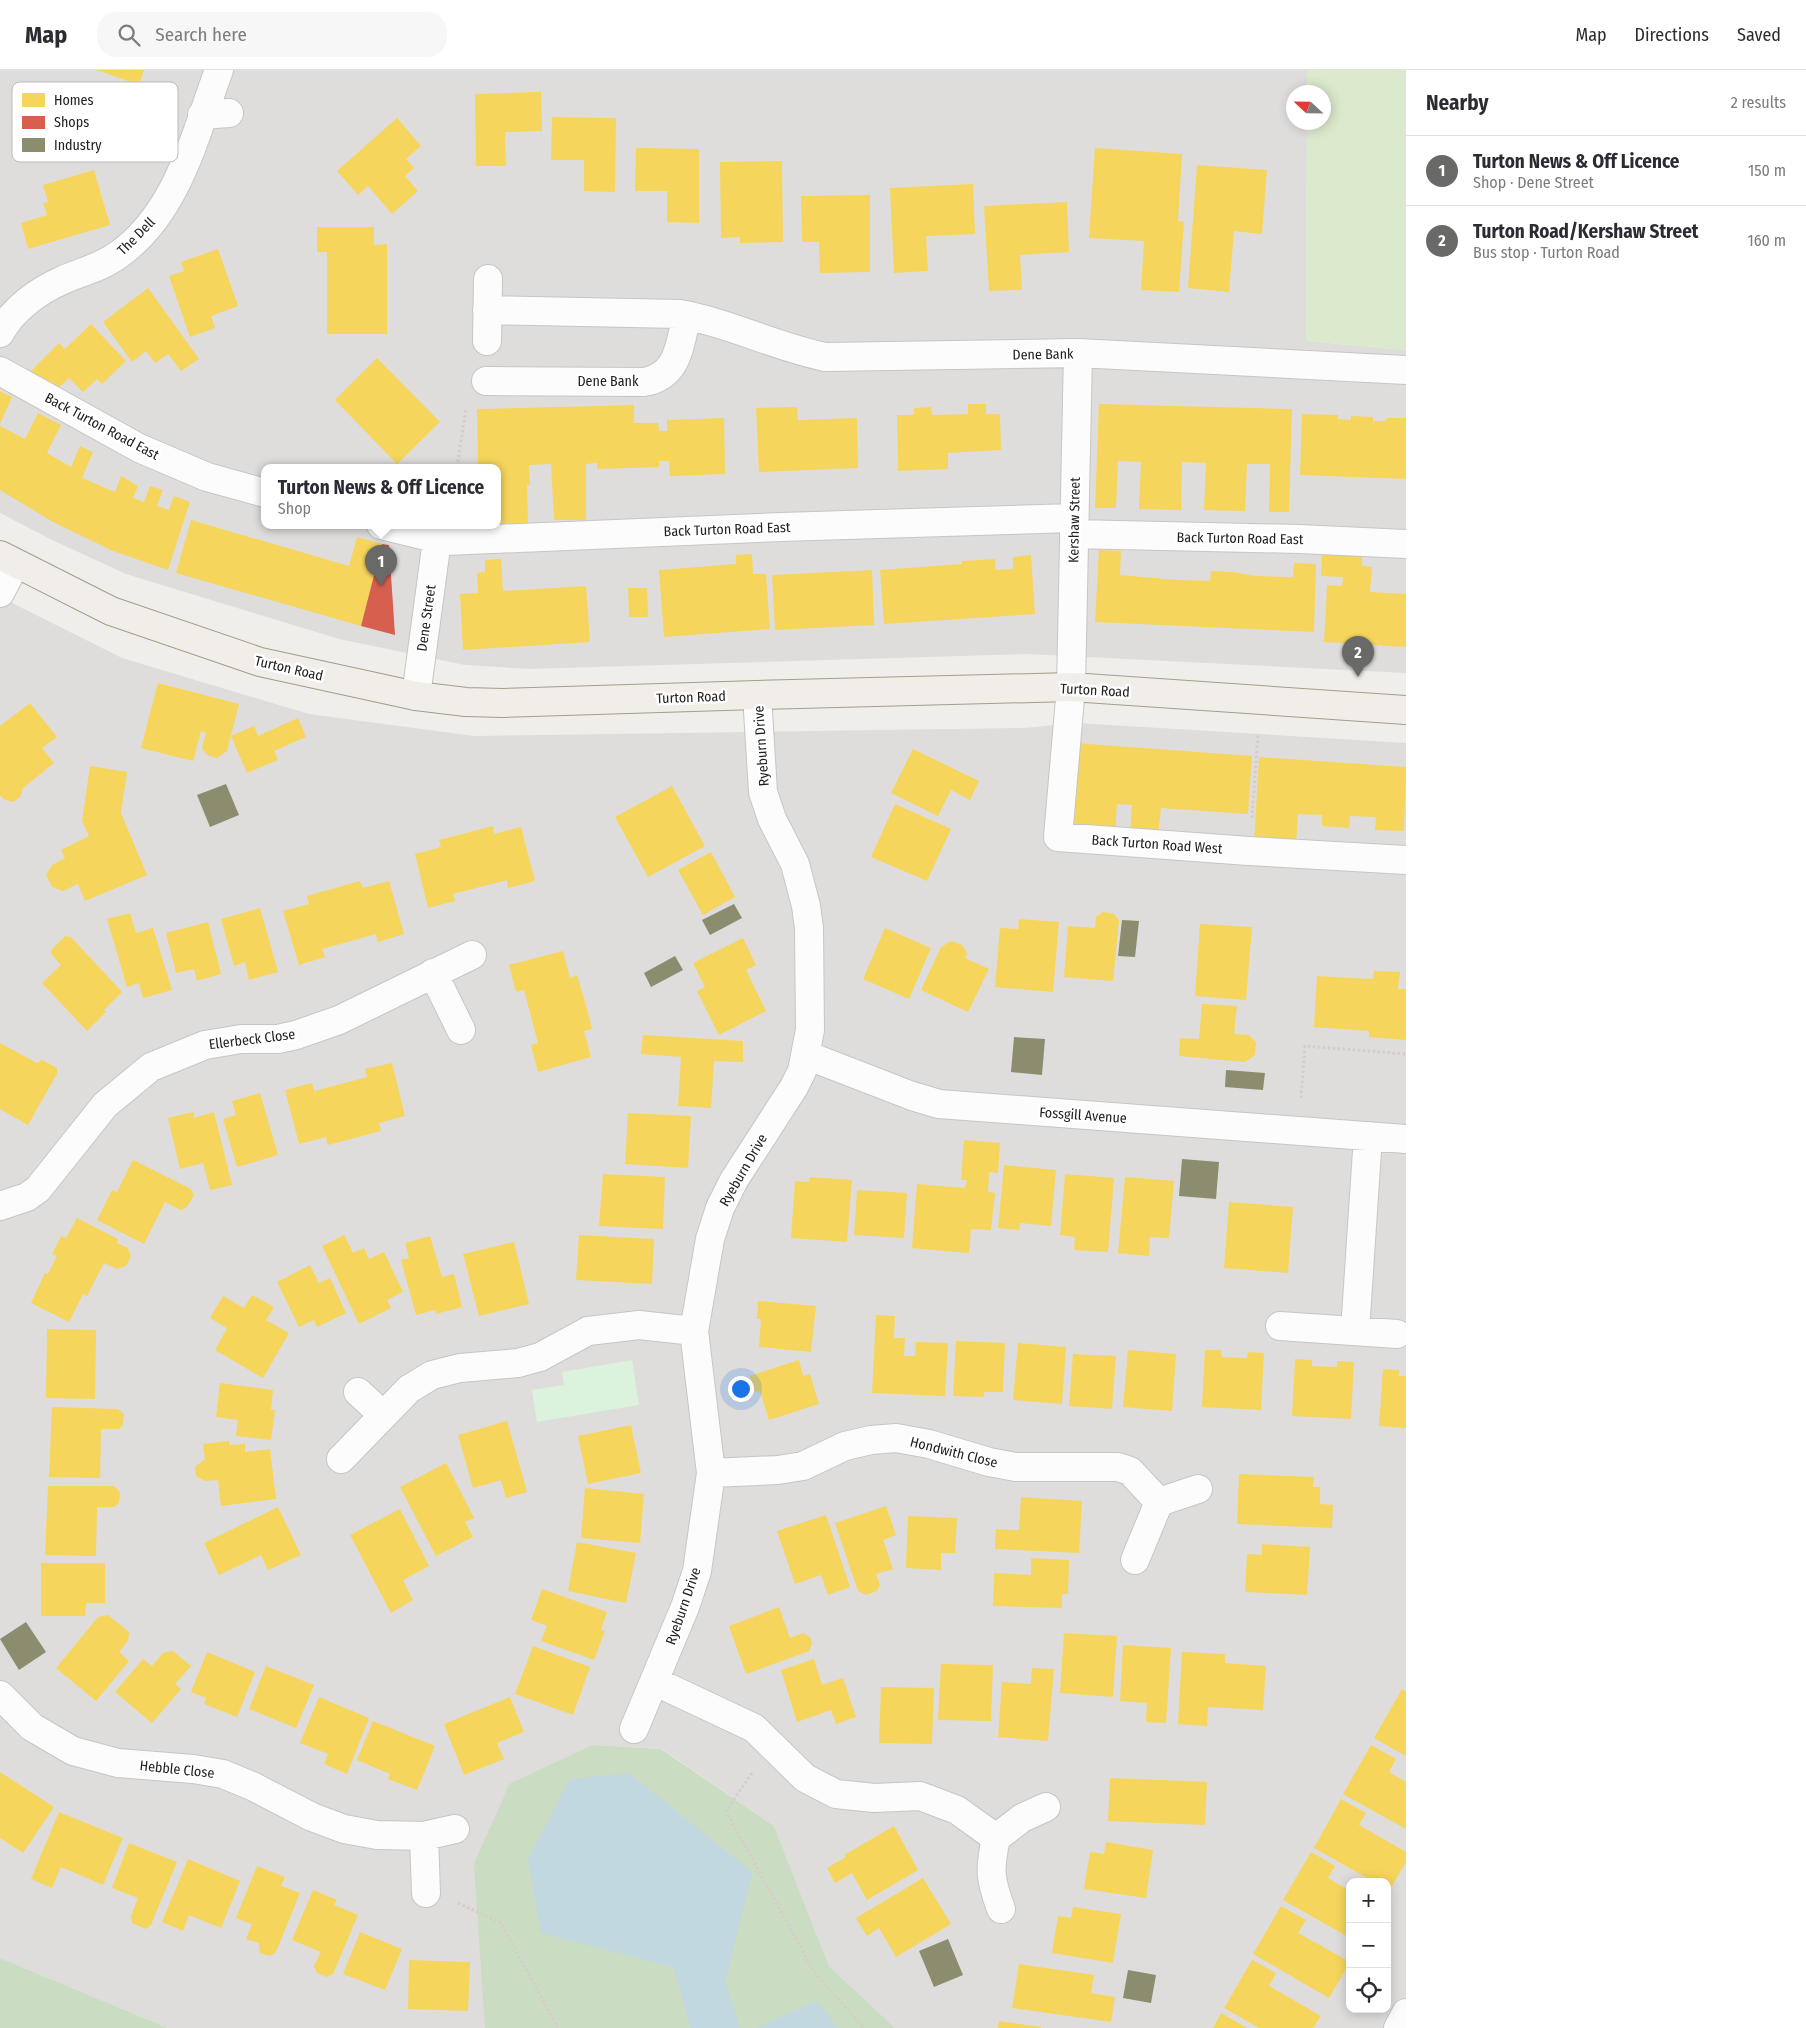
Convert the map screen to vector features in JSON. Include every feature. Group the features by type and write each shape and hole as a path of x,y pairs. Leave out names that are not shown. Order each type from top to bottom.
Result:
{"main road":[{"name":"Turton Road","path":"8,559 111,610 260,662 416,696 466,702 504,703 1071,687 1406,710"}],"street":[{"name":"The Dell","path":"0,333 22,306 42,290 103,264 119,254 139,237 168,199 179,178 219,70"},
{"path":"202,115 229,113"},
{"path":"486,341 488,279"},
{"name":"Dene Bank","path":"487,310 687,316 709,320 800,352 826,357 1078,353 1406,370"},
{"name":"Dene Bank","path":"486,381 644,382 656,380 672,365 687,316"},
{"name":"Kershaw Street","path":"1071,687 1078,353"},
{"name":"Back Turton Road East","path":"0,371 139,448 206,477 261,492"},
{"name":"Back Turton Road East","path":"396,529 436,540 1074,526 1406,544"},
{"name":"Dene Street","path":"416,696 436,540"},
{"path":"0,593 8,559"},
{"name":"Back Turton Road West","path":"1071,687 1058,837 1406,860"},
{"name":"Ryeburn Drive","path":"634,1729 685,1606 697,1571 711,1473 694,1330 710,1239 720,1208 734,1180 794,1087 806,1054 810,1030 809,928 806,906 794,864 772,819 763,792 757,695"},
{"name":"Ellerbeck Close","path":"0,1206 27,1197 38,1189 105,1105 151,1066 205,1045 240,1039 278,1039 296,1035 339,1020 433,972 472,955"},
{"path":"433,972 461,1030"},
{"name":"Fossgill Avenue","path":"806,1054 912,1096 939,1104 1406,1139"},
{"path":"1355,1331 1368,1136"},
{"path":"341,1459 409,1388 432,1376 460,1368 518,1363 540,1357 588,1331 639,1325 694,1330"},
{"path":"1280,1326 1397,1334"},
{"path":"358,1392 383,1415"},
{"name":"Hondwith Close","path":"711,1473 778,1470 803,1466 845,1446 871,1440 896,1438 929,1444 989,1462 1016,1467 1118,1467 1130,1471 1159,1502"},
{"path":"1136,1560 1159,1502 1198,1489"},
{"path":"654,1681 754,1728 805,1778 836,1794 874,1798 920,1796 957,1810 996,1838"},
{"name":"Hebble Close","path":"0,1695 32,1726 73,1750 118,1763 192,1769 223,1774 252,1786 312,1817 344,1829 377,1835 424,1836 455,1829"},
{"path":"1001,1909 992,1882 991,1859 996,1838 1022,1818 1046,1807"},
{"path":"424,1836 426,1893"},
{"path":"1398,2028 1406,2013"}],"path":[{"path":"1249,851 1261,701"},
{"path":"1298,1131 1305,1046 1406,1054"},
{"path":"771,1745 726,1812 814,1972 864,2028"},
{"path":"426,1893 463,1904 501,1923 558,2028"}],"shaded area":[{"path":"0,70 1307,70 1307,85 1286,85 1286,130 1307,130 1306,341 1406,350 1406,673 1028,654 528,669 465,665 339,639 126,574 52,540 0,513"},
{"path":"0,597 122,658 309,714 474,736 1024,728 1077,723 1406,743 1406,2028 895,2028 829,1966 774,1826 662,1749 594,1745 510,1783 485,2028 168,2028 0,1958"}],"green space":[{"path":"1307,70 1406,70 1406,350 1306,341 1307,130 1331,130 1331,85 1307,85"},
{"path":"632,1360 639,1405 537,1422 532,1390 564,1385 562,1372"},
{"path":"593,1745 661,1749 774,1826 829,1966 895,2028 485,2028 474,1864 510,1783"},
{"path":"0,1958 168,2028 0,2028"}],"water":[{"path":"629,1773 752,1872 725,1981 740,2028 691,2028 673,1967 541,1933 528,1858 570,1779"},
{"path":"816,2001 838,2028 757,2028"}],"building: Homes":[{"path":"97,70 144,70 140,82 131,82"},
{"path":"541,92 542,131 505,132 506,166 476,166 475,94"},
{"path":"552,117 616,118 615,192 584,191 584,160 551,160"},
{"path":"397,118 421,146 406,159 414,168 405,176 418,191 392,214 368,186 358,195 337,171"},
{"path":"636,148 699,149 699,223 667,222 667,191 635,191"},
{"path":"1095,148 1182,154 1178,221 1184,222 1179,292 1141,290 1144,241 1089,238"},
{"path":"782,161 783,242 740,243 740,237 721,238 720,162"},
{"path":"1197,165 1267,170 1262,234 1234,231 1229,292 1188,288"},
{"path":"94,170 110,225 28,249 21,223 47,215 43,203 48,202 43,185"},
{"path":"973,184 975,234 926,236 928,271 894,273 890,188"},
{"path":"870,195 870,272 820,273 819,242 802,242 801,196"},
{"path":"1067,202 1069,252 1020,255 1022,290 989,291 984,206"},
{"path":"317,227 374,227 374,245 387,244 387,334 327,334 327,252 317,252"},
{"path":"218,249 238,306 211,316 215,328 190,337 169,276 184,271 181,262"},
{"path":"148,288 199,359 181,371 168,354 155,363 146,351 132,362 103,322"},
{"path":"91,324 126,361 102,384 97,379 83,392 69,378 58,388 29,373 59,343 65,349"},
{"path":"377,358 440,422 397,464 335,400"},
{"path":"0,391 12,397 0,424"},
{"path":"968,404 986,404 986,414 1000,414 1001,450 948,453 948,469 898,471 897,415 914,415 914,408 931,407 932,415 968,414"},
{"path":"1099,404 1292,409 1289,512 1269,512 1270,464 1247,464 1245,511 1204,510 1206,463 1182,462 1181,510 1139,509 1141,462 1118,461 1116,508 1095,508"},
{"path":"634,405 634,423 658,423 659,431 667,431 667,420 724,418 725,474 670,476 669,461 659,461 659,467 597,469 597,463 586,464 586,520 554,520 551,464 529,465 530,485 527,485 528,523 501,524 501,464 478,464 477,409"},
{"path":"797,407 798,420 857,418 858,468 759,472 756,408"},
{"path":"38,413 61,425 47,453 71,467 80,446 93,452 82,478 115,492 121,476 138,486 133,498 144,502 150,486 163,490 157,506 169,510 174,496 190,502 168,570 113,551 53,522 0,490 0,426 25,439"},
{"path":"1302,414 1338,415 1338,419 1351,420 1351,416 1373,417 1373,428 1374,421 1386,421 1387,418 1406,418 1406,479 1300,475"},
{"path":"191,520 349,566 357,537 382,544 361,626 176,573"},
{"path":"1099,550 1121,551 1120,575 1177,580 1210,581 1211,571 1256,576 1293,577 1294,563 1316,564 1314,632 1095,622"},
{"path":"1322,553 1362,556 1362,566 1372,567 1370,592 1406,594 1406,647 1324,642 1327,585 1342,586 1343,577 1321,576"},
{"path":"752,554 753,574 766,574 770,629 664,637 659,570 736,564 736,555"},
{"path":"1031,555 1035,614 884,624 880,570 962,564 962,561 995,559 996,570 1013,569 1013,557"},
{"path":"501,559 503,591 586,586 590,642 463,650 460,594 478,593 477,573 485,572 485,560"},
{"path":"872,570 874,625 775,630 772,575"},
{"path":"628,588 647,588 648,617 629,617"},
{"path":"158,683 239,704 227,751 217,758 207,755 202,748 206,733 201,731 193,761 141,748"},
{"path":"30,703 57,737 42,748 54,763 23,788 20,797 13,802 3,799 0,795 0,726"},
{"path":"298,718 306,737 274,751 278,760 247,773 231,736 254,726 258,736"},
{"path":"1075,743 1252,756 1248,814 1161,808 1158,836 1130,834 1132,805 1117,804 1115,833 1068,829"},
{"path":"913,749 979,781 970,800 951,790 938,816 891,793"},
{"path":"1259,757 1406,767 1404,831 1375,830 1376,817 1350,816 1349,828 1322,826 1322,815 1298,814 1296,845 1254,842"},
{"path":"90,766 127,772 121,813 147,875 85,901 78,884 63,891 52,887 46,875 52,865 65,858 61,850 89,836 82,821"},
{"path":"672,786 705,846 648,877 615,817"},
{"path":"895,804 951,829 927,881 871,857"},
{"path":"493,826 494,834 521,827 535,881 508,888 507,880 453,894 455,901 428,908 415,854 441,847 439,840"},
{"path":"711,852 735,897 703,915 678,870"},
{"path":"360,881 363,888 389,881 404,934 378,942 376,934 322,949 325,957 299,965 283,911 309,904 307,896"},
{"path":"260,908 278,972 249,980 245,962 234,966 221,919"},
{"path":"1103,912 1114,914 1119,920 1113,981 1064,977 1068,926 1095,928 1096,917"},
{"path":"130,913 136,933 153,928 172,990 143,998 139,983 127,987 107,919"},
{"path":"1019,919 1059,922 1053,992 995,987 1000,928 1018,929"},
{"path":"208,922 221,974 197,981 194,969 176,973 166,933"},
{"path":"1200,924 1252,927 1246,1000 1195,996"},
{"path":"885,928 931,948 909,999 863,979"},
{"path":"65,936 71,937 122,992 87,1031 42,983 61,965 51,954 52,949"},
{"path":"743,938 756,965 746,970 766,1011 719,1035 697,991 705,987 693,963"},
{"path":"952,941 962,945 967,953 965,958 989,969 968,1012 921,990 941,947"},
{"path":"563,951 570,978 577,975 585,1002 592,1029 584,1031 591,1057 538,1072 531,1045 538,1043 524,990 516,992 509,965"},
{"path":"1374,971 1400,972 1398,989 1406,989 1406,1040 1369,1037 1369,1031 1314,1027 1317,976 1373,979"},
{"path":"1202,1004 1237,1006 1234,1034 1249,1035 1256,1042 1255,1055 1245,1062 1179,1056 1180,1038 1199,1039"},
{"path":"643,1035 743,1041 743,1062 714,1061 711,1108 678,1106 681,1057 641,1054"},
{"path":"0,1043 37,1063 42,1060 57,1068 57,1074 28,1125 0,1109"},
{"path":"392,1063 405,1116 379,1123 381,1131 328,1145 326,1137 299,1144 285,1090 312,1083 314,1091 367,1077 365,1069"},
{"path":"260,1093 278,1155 237,1167 223,1119 236,1115 232,1101"},
{"path":"193,1112 194,1118 214,1112 232,1185 210,1190 203,1163 180,1169 168,1118"},
{"path":"628,1113 691,1116 688,1168 625,1164"},
{"path":"964,1140 1000,1143 998,1173 989,1172 988,1192 995,1193 991,1230 971,1229 969,1253 912,1248 917,1184 965,1188 967,1180 961,1180"},
{"path":"133,1160 191,1189 194,1195 187,1207 181,1210 165,1202 144,1244 97,1220 112,1190 117,1192"},
{"path":"1004,1165 1056,1170 1051,1226 1020,1223 1019,1230 998,1228"},
{"path":"603,1174 665,1177 663,1229 599,1226"},
{"path":"1065,1174 1114,1178 1108,1252 1074,1250 1075,1237 1060,1235"},
{"path":"810,1177 852,1180 847,1242 791,1238 795,1181 809,1182"},
{"path":"1125,1177 1174,1181 1169,1238 1150,1237 1149,1256 1118,1253"},
{"path":"857,1190 907,1193 904,1238 854,1235"},
{"path":"1229,1202 1293,1207 1288,1273 1224,1268"},
{"path":"77,1218 118,1239 117,1243 128,1248 131,1257 126,1266 117,1269 104,1263 87,1296 83,1294 69,1322 31,1303 45,1273 48,1274 57,1256 52,1254 61,1236 66,1238"},
{"path":"344,1235 353,1253 364,1248 369,1259 384,1252 403,1292 387,1300 391,1308 359,1324 322,1246"},
{"path":"579,1235 654,1239 652,1284 576,1280"},
{"path":"430,1236 442,1277 454,1274 462,1307 436,1314 435,1310 416,1315 401,1260 409,1258 405,1243"},
{"path":"514,1242 529,1304 479,1316 463,1254"},
{"path":"310,1265 319,1283 330,1278 346,1313 317,1327 314,1320 299,1327 277,1282"},
{"path":"252,1295 274,1307 266,1320 289,1333 263,1378 215,1350 227,1328 210,1318 223,1296 244,1308"},
{"path":"758,1301 816,1306 811,1352 759,1347 761,1319 757,1319"},
{"path":"876,1315 895,1316 894,1338 905,1338 904,1356 915,1356 916,1342 948,1343 945,1396 872,1393"},
{"path":"47,1329 96,1330 95,1399 46,1398"},
{"path":"956,1341 1005,1343 1003,1392 984,1392 984,1397 953,1396"},
{"path":"1018,1343 1066,1347 1062,1404 1013,1400"},
{"path":"1128,1350 1176,1354 1172,1411 1123,1407"},
{"path":"1205,1350 1221,1350 1222,1357 1247,1358 1248,1352 1264,1353 1261,1410 1202,1407"},
{"path":"1073,1354 1116,1356 1112,1409 1069,1406"},
{"path":"1295,1359 1312,1360 1312,1366 1337,1367 1337,1361 1354,1362 1351,1419 1292,1416"},
{"path":"799,1360 803,1376 810,1374 819,1404 769,1420 760,1391 755,1393 750,1376"},
{"path":"1383,1369 1399,1370 1399,1376 1406,1376 1406,1428 1379,1426"},
{"path":"220,1383 273,1390 271,1410 275,1410 271,1440 236,1436 238,1420 216,1417"},
{"path":"52,1407 118,1409 124,1414 123,1424 119,1429 101,1429 100,1478 49,1477"},
{"path":"507,1421 527,1492 506,1498 501,1480 473,1488 458,1435"},
{"path":"631,1425 641,1473 588,1484 578,1436"},
{"path":"229,1441 229,1445 245,1444 245,1452 270,1449 276,1499 221,1506 218,1480 205,1481 196,1476 195,1467 205,1459 203,1444"},
{"path":"446,1463 474,1518 465,1522 473,1537 436,1556 400,1487"},
{"path":"1239,1474 1314,1477 1313,1487 1320,1487 1320,1504 1333,1505 1332,1528 1237,1524"},
{"path":"48,1486 114,1486 120,1492 119,1502 115,1507 97,1507 96,1556 45,1555"},
{"path":"585,1488 644,1494 640,1543 581,1538"},
{"path":"1021,1497 1082,1501 1079,1553 995,1549 996,1529 1019,1530"},
{"path":"886,1506 896,1535 883,1540 893,1569 876,1574 880,1585 877,1591 866,1595 858,1591 835,1523"},
{"path":"278,1507 301,1555 268,1570 261,1555 219,1575 204,1543"},
{"path":"400,1509 429,1566 403,1580 413,1600 391,1613 350,1535"},
{"path":"826,1515 850,1587 828,1595 821,1575 795,1584 777,1531"},
{"path":"908,1516 957,1518 955,1553 941,1553 941,1570 906,1568"},
{"path":"577,1542 636,1553 626,1603 568,1591"},
{"path":"1262,1544 1310,1547 1307,1595 1245,1592 1247,1554 1262,1555"},
{"path":"1031,1558 1069,1560 1068,1594 1062,1594 1062,1608 993,1606 994,1573 1031,1575"},
{"path":"41,1563 105,1563 105,1603 86,1603 85,1616 41,1616"},
{"path":"542,1589 607,1612 601,1630 605,1631 594,1660 541,1641 547,1626 531,1620"},
{"path":"779,1607 790,1638 803,1633 810,1637 812,1643 809,1651 746,1674 729,1626"},
{"path":"108,1615 129,1632 128,1641 119,1652 129,1661 96,1701 56,1668 98,1617"},
{"path":"1064,1633 1117,1636 1113,1697 1060,1693"},
{"path":"1123,1645 1171,1648 1166,1723 1146,1722 1147,1703 1120,1701"},
{"path":"533,1646 590,1667 573,1715 515,1694"},
{"path":"173,1651 191,1666 175,1684 181,1689 152,1723 115,1692 143,1659 152,1666 163,1653"},
{"path":"207,1652 255,1672 237,1717 204,1704 206,1698 191,1692"},
{"path":"1182,1652 1225,1654 1225,1663 1266,1666 1263,1710 1208,1707 1207,1726 1178,1724"},
{"path":"814,1659 822,1685 843,1678 856,1717 836,1724 831,1710 797,1722 781,1670"},
{"path":"941,1664 993,1665 991,1721 938,1720"},
{"path":"266,1666 314,1685 296,1728 249,1709"},
{"path":"1032,1668 1054,1669 1048,1741 998,1737 1002,1682 1031,1684"},
{"path":"881,1687 934,1688 932,1744 879,1743"},
{"path":"1402,1689 1406,1692 1406,1756 1374,1738"},
{"path":"319,1697 369,1718 347,1774 324,1764 328,1754 300,1743"},
{"path":"510,1697 524,1732 497,1743 504,1759 464,1775 444,1724"},
{"path":"373,1721 435,1746 417,1790 388,1779 390,1774 357,1760"},
{"path":"1371,1745 1396,1759 1389,1772 1406,1782 1406,1829 1343,1794"},
{"path":"0,1772 54,1807 23,1853 0,1838"},
{"path":"1110,1778 1207,1782 1205,1825 1108,1821"},
{"path":"1341,1799 1366,1813 1359,1825 1406,1852 1406,1862 1391,1888 1391,1878 1367,1878 1314,1848"},
{"path":"59,1812 123,1838 103,1885 61,1867 52,1888 31,1879"},
{"path":"894,1826 918,1870 867,1900 852,1873 835,1883 827,1868 846,1857 844,1855"},
{"path":"1106,1842 1153,1850 1146,1898 1084,1889 1090,1852 1104,1854"},
{"path":"129,1843 177,1862 151,1925 146,1929 132,1923 131,1916 138,1898 112,1888"},
{"path":"1311,1852 1335,1866 1328,1878 1346,1889 1346,1936 1283,1900"},
{"path":"188,1859 240,1881 221,1928 189,1915 183,1931 162,1922"},
{"path":"257,1866 285,1877 281,1886 300,1893 276,1952 270,1956 260,1953 259,1943 246,1939 252,1924 236,1918"},
{"path":"923,1878 951,1924 896,1957 879,1928 867,1936 856,1918"},
{"path":"313,1890 337,1900 334,1905 358,1915 333,1974 327,1977 317,1973 314,1966 321,1952 292,1940"},
{"path":"1281,1906 1306,1920 1298,1933 1346,1960 1346,1969 1329,1998 1253,1954"},
{"path":"1073,1907 1121,1914 1113,1963 1052,1953 1058,1916 1071,1918"},
{"path":"360,1932 402,1949 385,1990 343,1974"},
{"path":"409,1960 470,1962 468,2011 408,2009"},
{"path":"1252,1960 1276,1973 1269,1986 1321,2016 1313,2028 1259,2028 1224,2008"},
{"path":"1019,1964 1094,1975 1091,1993 1115,1997 1111,2022 1012,2008"},
{"path":"1221,2013 1247,2028 1213,2028"},
{"path":"999,2021 1041,2027 1041,2028 998,2028"}],"building: Shops":[{"path":"382,544 389,545 395,635 361,626"}],"building: Industry":[{"path":"226,784 239,815 210,827 197,795"},
{"path":"734,904 742,918 710,935 702,920"},
{"path":"1122,920 1139,921 1135,957 1118,956"},
{"path":"675,956 683,970 651,987 644,973"},
{"path":"1014,1037 1045,1039 1042,1075 1011,1072"},
{"path":"1226,1070 1265,1073 1263,1090 1225,1087"},
{"path":"1182,1159 1219,1162 1216,1199 1179,1196"},
{"path":"26,1622 46,1652 19,1670 0,1639"},
{"path":"948,1939 963,1975 934,1987 919,1951"},
{"path":"1128,1970 1156,1975 1151,2003 1123,1998"}],"place":[{"name":"Turton News & Off Licence","path":"381,586"},
{"name":"Turton Road/Kershaw Street","path":"1358,677"}]}
